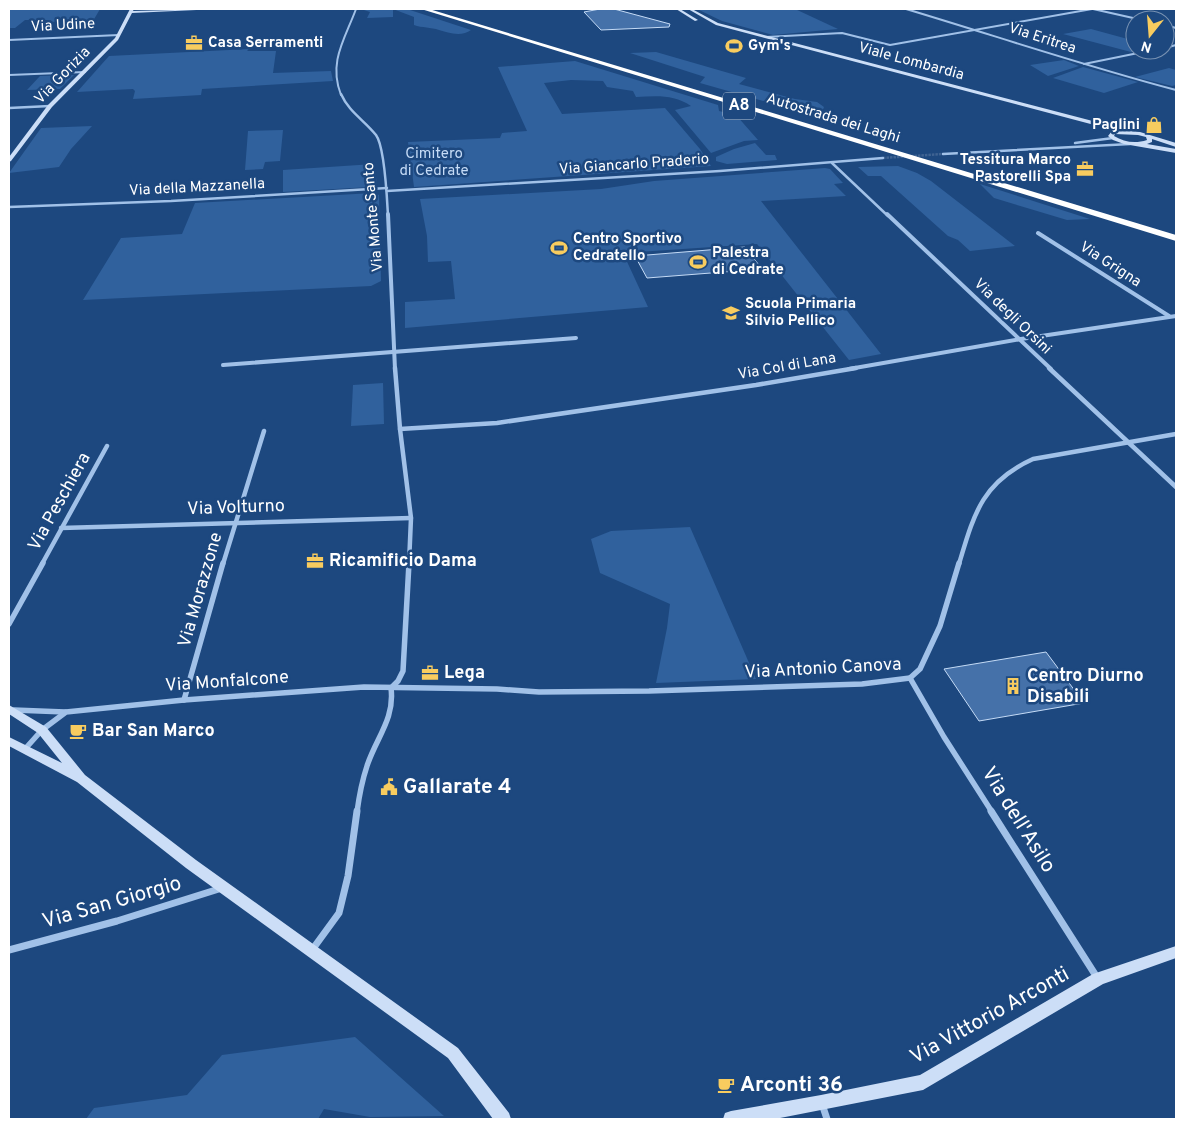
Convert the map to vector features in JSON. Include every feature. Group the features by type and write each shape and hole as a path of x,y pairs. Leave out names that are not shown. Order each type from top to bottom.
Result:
{"highway":[{"name":"Autostrada dei Laghi","path":"424,9 1176,238"},
{"name":"Autostrada dei Laghi","path":"443,9 1176,230"}],"main road":[{"path":"132,10 216,9"},
{"name":"Viale Lombardia","path":"678,9 694,19 732,32 1084,125 1135,144"},
{"name":"Viale Lombardia","path":"690,9 717,24 1148,137"},
{"name":"Via Gorizia","path":"9,160 50,106 119,35 132,10"},
{"path":"1112,136 1117,132 1129,132"},
{"path":"1135,144 1150,140 1148,137 1176,145"},
{"path":"1135,144 1176,151"},
{"path":"10,710 42,730 81,779"},
{"path":"9,741 81,779 224,887 453,1053 503,1119"},
{"name":"Via Vittorio Arconti","path":"731,1119 822,1103 923,1082 1098,979 1176,952"}],"street":[{"name":"Via Monte Santo","path":"356,9 336,65 336,76 344,101 351,112 379,140 387,190 394,352 400,429 411,518 402,671 398,681 391,688"},
{"name":"Via Eritrea","path":"906,9 1084,64 1102,72 1176,90"},
{"path":"765,37 842,33 887,45 1093,9 1125,16"},
{"name":"Via Udine","path":"9,40 119,35"},
{"path":"1084,64 1125,56"},
{"path":"9,75 85,72"},
{"path":"9,108 50,106"},
{"path":"1045,147 1112,136"},
{"path":"943,154 1045,147 1135,144"},
{"name":"Via Giancarlo Praderio","path":"387,190 883,158"},
{"name":"Via degli Orsini","path":"832,162 1176,487"},
{"name":"Via della Mazzanella","path":"9,207 162,202 387,190"},
{"name":"Via Grigna","path":"1038,233 1169,317"},
{"name":"Via Col di Lana","path":"400,429 497,423 566,413 756,385 1021,339 1176,316"},
{"path":"223,365 576,338"},
{"name":"Via Morazzone","path":"184,700 235,522 264,431"},
{"name":"Via Antonio Canova","path":"391,688 497,689 539,692 648,691 862,684 910,678 920,669 940,626 971,525 981,502 1001,478 1013,468 1033,459 1176,434"},
{"name":"Via Peschiera","path":"9,624 107,446"},
{"name":"Via Volturno","path":"61,528 411,518"},
{"name":"Via dell'Asilo","path":"910,678 944,737 1098,979"},
{"name":"Via Monfalcone","path":"10,710 66,712 184,700 364,687 391,688"},
{"path":"312,951 339,913 348,876 361,786 367,764 385,726 393,702 391,688"},
{"path":"25,749 42,730 66,712"},
{"name":"Via San Giorgio","path":"9,950 117,921 224,887"},
{"path":"822,1103 827,1119"}],"green space":[{"path":"9,9 100,9 93,21 48,22 49,20 25,20 15,28 9,28"},
{"path":"361,9 393,9 393,17 367,18 370,12"},
{"path":"393,9 407,9 471,30 455,34 417,26 414,25 414,17"},
{"path":"697,9 795,9 838,29 773,35 722,21"},
{"path":"1091,29 1125,38 1125,50 1063,34"},
{"path":"249,49 247,51 276,51 273,73 331,71 333,81 202,89 201,95 133,99 135,91 133,89 77,92 109,56"},
{"path":"656,52 746,78 739,84 795,99 817,102 824,107 820,117 700,83 705,77 630,53"},
{"path":"1064,60 1079,66 1048,76 1030,65"},
{"name":"Cimitero di Cedrate","path":"575,61 718,105 719,111 736,115 758,140 744,141 711,153 675,110 691,106 678,99 651,96 636,97 633,91 607,87 603,81 571,80 544,83 562,114 665,108 700,149 711,166 414,187 408,142 500,138 502,133 527,131 498,67"},
{"path":"1083,67 1138,82 1104,93 1053,78"},
{"path":"1169,68 1176,70 1176,85 1172,86 1135,77"},
{"path":"74,75 60,89 27,90 40,76"},
{"path":"92,126 71,149 59,167 9,173 41,128"},
{"path":"283,130 280,161 265,162 263,169 245,170 248,131"},
{"path":"755,143 766,155 775,155 777,160 727,164 716,161 716,157"},
{"path":"374,164 377,184 370,187 283,192 283,170"},
{"path":"898,166 931,181 1015,246 970,251 958,240 948,236 881,176 868,176 858,167"},
{"name":"Centro Sportivo Cedratello","path":"830,169 843,183 834,184 846,196 761,201 881,354 849,360 757,244 623,253 648,307 405,328 405,302 455,299 451,261 428,262 427,236 420,199 601,189 654,181"},
{"path":"980,184 1090,219 1067,220 994,198"},
{"path":"373,193 379,195 381,281 371,286 83,300 121,238 182,234 195,203"},
{"path":"383,383 384,424 351,426 353,385"},
{"path":"690,527 756,679 656,683 670,604 600,573 591,539 611,531"},
{"path":"355,1037 444,1116 370,1117 324,1109 318,1119 86,1119 94,1108 187,1095 222,1055"}],"building":[{"path":"614,9 670,24 669,27 601,30 584,12"},
{"name":"Palestra di Cedrate","path":"745,247 762,269 647,278 635,256"},
{"name":"Centro Diurno Disabili","path":"1046,652 1084,703 979,721 944,669"}],"tunnel":[{"path":"883,158 943,154"}],"place":[{"name":"Casa Serramenti","path":"194,43"},
{"name":"Gym's","path":"734,46"},
{"name":"Paglini","path":"1154,125"},
{"name":"Tessitura Marco Pastorelli Spa","path":"1085,169"},
{"name":"Centro Sportivo Cedratello","path":"559,248"},
{"name":"Palestra di Cedrate","path":"698,262"},
{"name":"Scuola Primaria Silvio Pellico","path":"731,313"},
{"name":"Ricamificio Dama","path":"315,561"},
{"name":"Lega","path":"430,673"},
{"name":"Centro Diurno Disabili","path":"1013,686"},
{"name":"Bar San Marco","path":"78,731"},
{"name":"Gallarate 4","path":"389,787"},
{"name":"Arconti 36","path":"726,1085"}]}
